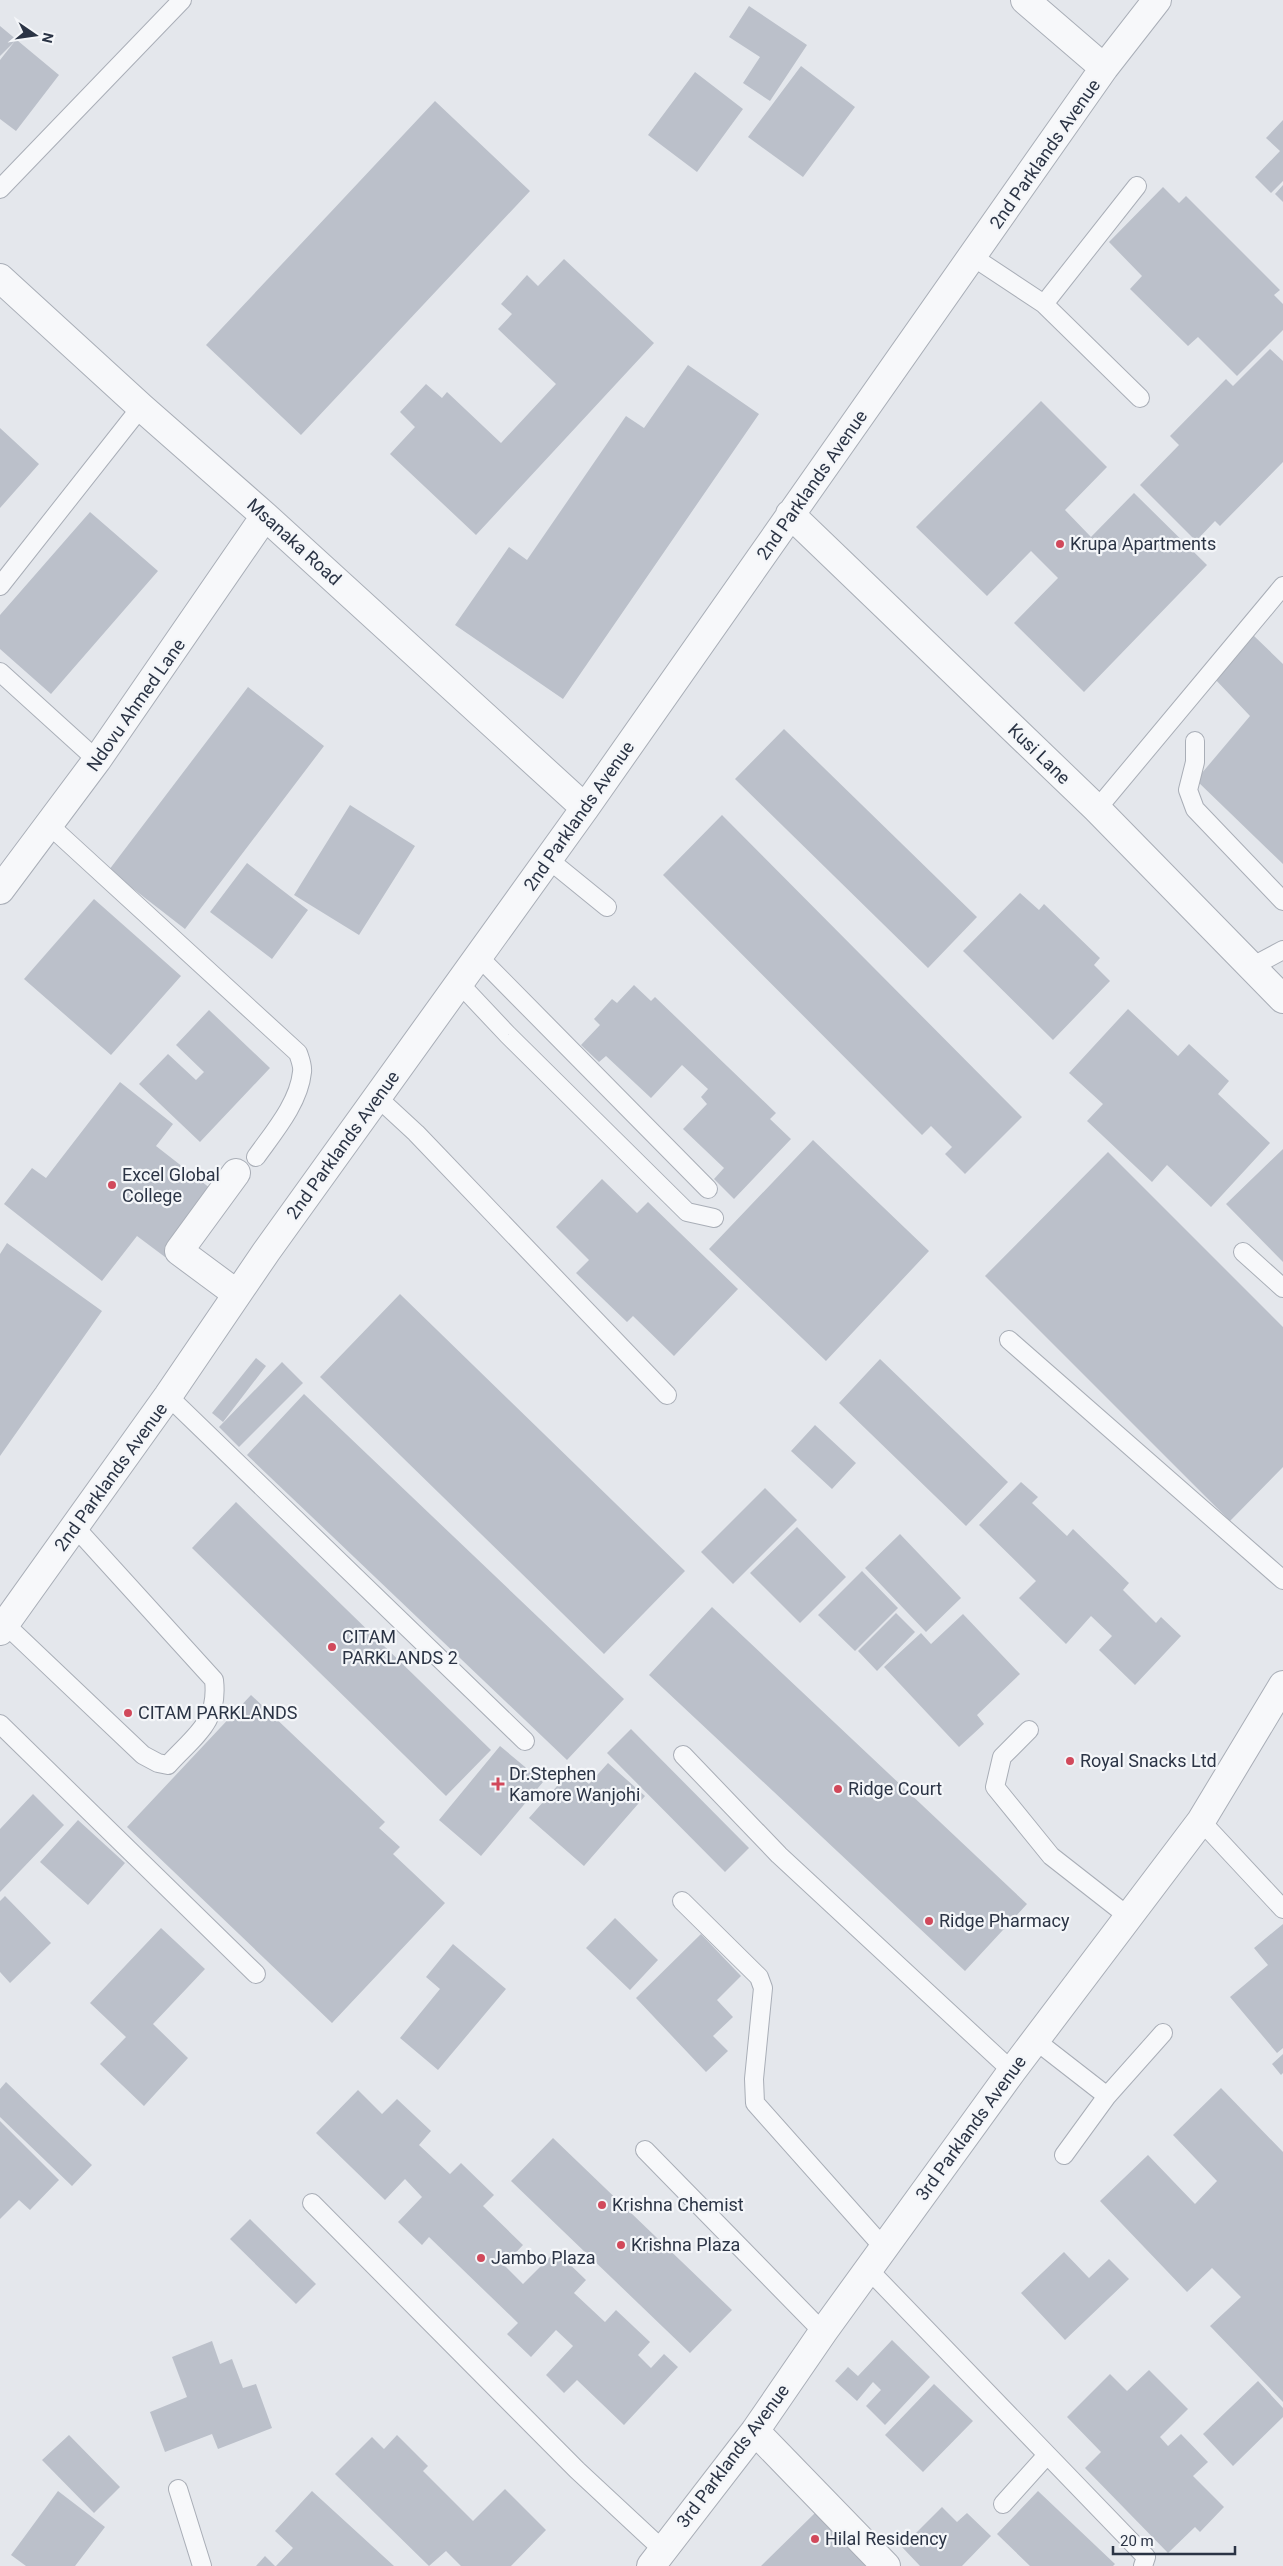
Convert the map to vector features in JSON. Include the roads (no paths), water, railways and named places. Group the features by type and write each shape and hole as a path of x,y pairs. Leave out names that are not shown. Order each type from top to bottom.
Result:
{"street":[{"path":"1025,0 1104,68"},
{"name":"2nd Parklands Avenue","path":"3,1628 168,1396 237,1294 585,808 1104,68 1157,0"},
{"name":"Msanaka Road","path":"0,278 141,407 265,516 585,808"},
{"name":"Kusi Lane","path":"790,514 1097,809 1253,966 1283,999"},
{"name":"Ndovu Ahmed Lane","path":"0,890 97,760 265,516"},
{"path":"237,1294 179,1251 246,1165"},
{"name":"3rd Parklands Avenue","path":"657,2558 755,2431 823,2332 1012,2071 1201,1821 1283,1685"},
{"path":"755,2431 886,2566"}],"lane":[{"path":"0,189 182,0"},
{"path":"1044,304 1137,186"},
{"path":"973,257 1044,304 1140,398"},
{"path":"0,586 141,407"},
{"path":"1097,809 1283,586"},
{"path":"0,672 97,760"},
{"path":"1195,741 1195,762 1188,790 1195,809 1283,901"},
{"path":"48,824 298,1053 303,1070 298,1088 279,1123 246,1165"},
{"path":"548,859 607,907"},
{"path":"1253,966 1283,950"},
{"path":"478,956 708,1189"},
{"path":"459,983 508,1035 687,1212 714,1218"},
{"path":"378,1097 416,1133 667,1395"},
{"path":"1243,1252 1283,1288"},
{"path":"1009,1340 1283,1580"},
{"path":"168,1396 525,1741"},
{"path":"3,1628 143,1755 158,1763 168,1765 211,1717 216,1697 214,1680 75,1526"},
{"path":"0,1724 256,1974"},
{"path":"1029,1730 1002,1757 995,1787 1051,1856 1129,1917"},
{"path":"683,1755 779,1855 1012,2071"},
{"path":"1201,1821 1283,1909"},
{"path":"682,1901 759,1977 764,1988 754,2079 755,2103 884,2248"},
{"path":"1064,2155 1107,2096 1163,2033"},
{"path":"1035,2040 1107,2096"},
{"path":"644,2150 823,2332"},
{"path":"312,2203 577,2470 657,2558"},
{"path":"868,2269 1146,2558 1143,2566"},
{"path":"1003,2504 1046,2454"},
{"path":"178,2488 202,2566"}],"place":[{"name":"Krupa Apartments","path":"1060,544"},
{"name":"Excel Global College","path":"112,1185"},
{"name":"CITAM PARKLANDS 2","path":"332,1647"},
{"name":"CITAM PARKLANDS","path":"128,1713"},
{"name":"Royal Snacks Ltd","path":"1070,1761"},
{"name":"Dr.Stephen Kamore Wanjohi","path":"498,1784"},
{"name":"Ridge Court","path":"838,1789"},
{"name":"Ridge Pharmacy","path":"929,1921"},
{"name":"Krishna Chemist","path":"602,2205"},
{"name":"Krishna Plaza","path":"621,2245"},
{"name":"Jambo Plaza","path":"481,2258"},
{"name":"Hilal Residency","path":"815,2539"}]}
